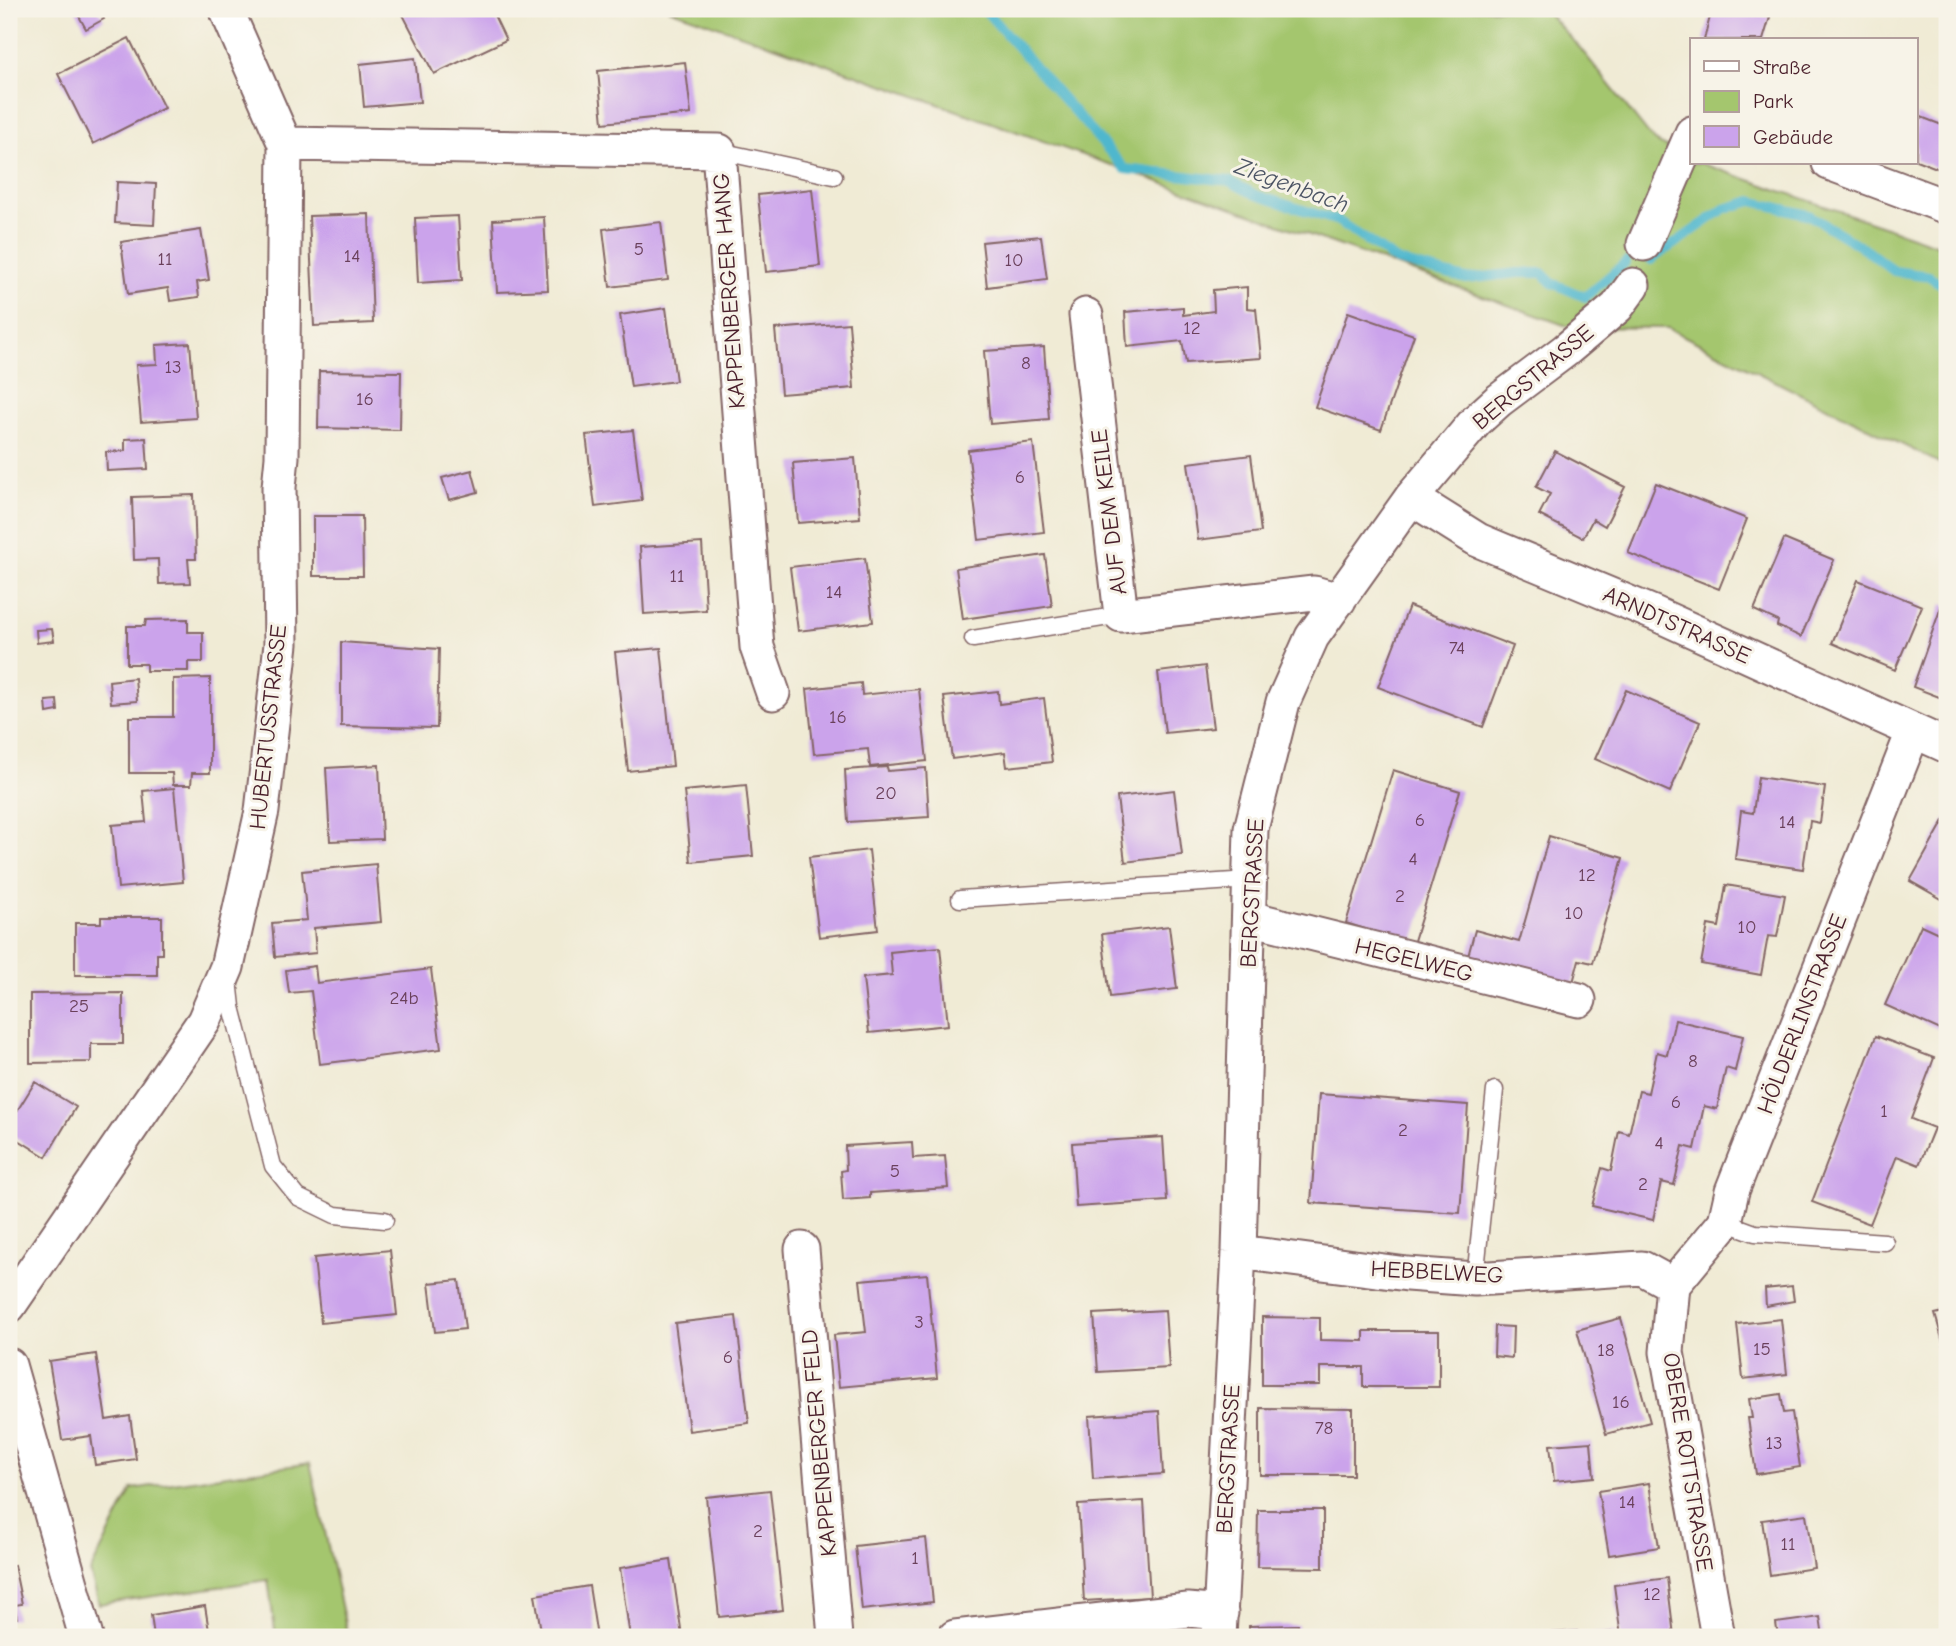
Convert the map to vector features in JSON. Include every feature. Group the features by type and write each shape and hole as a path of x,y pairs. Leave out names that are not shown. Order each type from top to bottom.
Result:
{"street":[{"name":"HUBERTUSSTRASSE","path":"9,1306 204,1021 227,967 262,811 281,644 279,487 282,457 285,145 226,9"},
{"path":"1644,244 1690,137"},
{"name":"KAPPENBERGER HANG","path":"285,145 719,151 757,648 773,693"},
{"path":"1832,164 1947,207"},
{"name":"BERGSTRASSE","path":"1220,1625 1239,1252 1251,829 1283,702 1312,637 1411,498 1476,421 1617,307 1633,285"},
{"name":"AUF DEM KEILE","path":"1086,315 1121,615 1314,593 1339,600"},
{"name":"ARNDTSTRASSE","path":"1411,498 1478,540 1656,614 1947,747"},
{"name":"HÖLDERLINSTRASSE","path":"1673,1285 1725,1222 1737,1178 1913,732"},
{"name":"HEGELWEG","path":"1250,918 1578,1000"},
{"name":"KAPPENBERGER FELD","path":"802,1249 835,1637"},
{"name":"HEBBELWEG","path":"1239,1252 1475,1279 1642,1268 1673,1285"},
{"name":"OBERE ROTTSTRASSE","path":"1673,1285 1667,1352 1718,1637"},
{"path":"9,1365 86,1637"},
{"path":"955,1637 1188,1610 1220,1625"}],"lane":[{"path":"719,151 834,176"},
{"path":"973,639 1121,615"},
{"path":"960,899 1249,880"},
{"path":"227,967 232,1007 273,1166 298,1197 335,1215 386,1220"},
{"path":"1475,1279 1495,1090"},
{"path":"1725,1222 1755,1233 1885,1242"}],"green space":[{"path":"669,9 1544,9 1580,48 1654,141 1690,158 1690,164 1703,164 1947,248 1947,467 1668,328 1570,327"},
{"path":"310,1463 348,1637 276,1637 268,1580 99,1604 90,1572 132,1489"}],"building":[{"path":"75,9 98,9 104,19 86,29"},
{"path":"400,9 491,9 506,40 434,74"},
{"path":"1712,9 1736,9 1770,17 1764,38 1705,38"},
{"path":"129,38 164,108 93,144 58,74"},
{"path":"415,58 420,102 364,107 360,64"},
{"path":"685,62 691,114 603,123 598,71"},
{"path":"1918,116 1947,127 1947,172 1918,161"},
{"path":"117,182 156,184 154,225 115,223"},
{"path":"812,189 820,266 766,272 758,195"},
{"path":"369,214 373,323 314,326 309,216"},
{"path":"458,216 462,280 418,283 415,218"},
{"path":"544,217 548,290 497,292 493,220"},
{"path":"661,222 668,280 610,287 603,229"},
{"path":"201,230 209,280 197,282 199,297 170,301 168,288 128,294 121,242"},
{"path":"1041,236 1047,279 987,287 982,242"},
{"path":"1247,287 1247,308 1256,309 1261,358 1186,363 1182,341 1127,347 1125,312 1183,307 1183,315 1214,311 1213,290"},
{"path":"666,308 676,381 631,387 620,315"},
{"path":"1348,312 1414,335 1381,430 1315,407"},
{"path":"849,323 854,388 781,394 775,329"},
{"path":"190,343 196,418 141,422 136,365 157,364 156,345"},
{"path":"1044,347 1049,419 990,424 984,351"},
{"path":"319,371 401,372 400,430 318,428"},
{"path":"633,430 642,501 595,507 586,435"},
{"path":"146,438 148,469 107,471 106,452 125,451 125,439"},
{"path":"1033,442 1044,532 979,540 968,450"},
{"path":"1555,451 1625,487 1605,526 1593,519 1583,538 1539,515 1550,494 1536,487"},
{"path":"1251,455 1261,532 1198,540 1188,463"},
{"path":"855,458 860,518 798,523 793,463"},
{"path":"472,470 478,492 449,500 442,478"},
{"path":"1656,483 1747,519 1719,589 1628,553"},
{"path":"194,495 196,559 188,559 190,583 159,584 158,559 134,560 132,497"},
{"path":"313,516 362,516 363,576 313,576"},
{"path":"1784,539 1834,560 1801,637 1777,626 1778,621 1754,610"},
{"path":"702,543 706,610 644,614 640,547"},
{"path":"1045,555 1052,606 963,619 956,568"},
{"path":"865,558 873,622 798,631 790,567"},
{"path":"1858,580 1922,606 1895,670 1832,643"},
{"path":"1942,604 1947,606 1947,700 1913,687"},
{"path":"1409,606 1513,646 1483,727 1378,687"},
{"path":"188,619 188,632 203,632 203,662 188,662 188,671 146,671 146,664 127,664 127,626 145,626 146,620"},
{"path":"52,629 54,641 37,643 36,630"},
{"path":"341,642 439,649 437,728 341,726"},
{"path":"661,648 673,766 628,771 615,652"},
{"path":"1205,666 1213,728 1165,733 1158,672"},
{"path":"135,678 137,701 111,703 109,681"},
{"path":"210,678 210,773 192,773 191,785 173,785 172,773 129,773 129,717 173,717 173,679"},
{"path":"861,683 862,695 919,689 927,761 870,767 868,749 814,754 807,689"},
{"path":"1626,690 1700,722 1670,792 1595,759"},
{"path":"998,691 999,704 1044,698 1052,762 1007,767 1005,752 952,759 944,697"},
{"path":"57,700 58,711 47,713 46,701"},
{"path":"379,765 382,839 330,841 326,768"},
{"path":"887,767 888,771 926,768 929,817 848,822 845,770"},
{"path":"1393,770 1460,791 1413,944 1346,923"},
{"path":"1758,777 1825,787 1820,823 1810,821 1803,869 1735,859 1741,811 1753,813"},
{"path":"746,785 753,856 691,862 684,791"},
{"path":"174,788 183,882 118,888 112,825 146,822 143,791"},
{"path":"1174,790 1182,855 1125,862 1117,797"},
{"path":"1945,819 1947,821 1947,902 1910,881"},
{"path":"1549,836 1623,858 1593,963 1579,960 1571,990 1467,960 1475,930 1519,942"},
{"path":"869,850 878,930 819,937 809,857"},
{"path":"376,864 381,922 314,928 316,953 275,957 272,923 307,920 302,871"},
{"path":"1726,885 1785,895 1777,937 1768,936 1761,975 1701,964 1708,925 1719,927"},
{"path":"101,917 162,917 162,954 157,954 157,975 75,975 75,923 101,923"},
{"path":"1921,925 1947,937 1947,1033 1885,1005"},
{"path":"1169,926 1177,989 1110,997 1102,934"},
{"path":"940,947 948,1025 869,1033 863,978 892,975 890,952"},
{"path":"315,966 317,983 431,969 441,1049 320,1064 311,991 289,993 286,970"},
{"path":"123,993 123,1044 91,1044 91,1062 30,1063 30,994"},
{"path":"1675,1020 1743,1036 1735,1071 1726,1068 1717,1109 1704,1106 1695,1149 1683,1146 1674,1185 1661,1182 1653,1220 1592,1206 1602,1168 1611,1171 1619,1131 1629,1134 1639,1091 1648,1093 1657,1052 1667,1055"},
{"path":"1876,1036 1934,1058 1911,1119 1934,1128 1919,1165 1897,1156 1870,1224 1812,1202"},
{"path":"35,1082 76,1107 46,1157 9,1134 9,1124"},
{"path":"1319,1094 1468,1105 1460,1213 1311,1203"},
{"path":"1163,1137 1167,1201 1076,1207 1072,1143"},
{"path":"912,1142 913,1158 945,1156 948,1188 870,1193 870,1198 843,1200 841,1171 846,1170 845,1146"},
{"path":"390,1250 397,1315 321,1323 314,1258"},
{"path":"927,1274 937,1378 839,1387 834,1335 866,1332 860,1280"},
{"path":"459,1280 465,1329 435,1332 429,1283"},
{"path":"1792,1286 1794,1301 1766,1306 1765,1289"},
{"path":"1165,1310 1169,1368 1098,1372 1094,1314"},
{"path":"1947,1311 1947,1353 1946,1353 1935,1314"},
{"path":"736,1316 749,1423 689,1431 675,1323"},
{"path":"1262,1317 1320,1318 1320,1340 1364,1341 1364,1331 1439,1331 1439,1387 1363,1387 1363,1367 1320,1367 1320,1385 1262,1385"},
{"path":"1621,1318 1650,1422 1606,1434 1577,1330"},
{"path":"1781,1319 1787,1374 1743,1379 1737,1324"},
{"path":"1495,1326 1513,1327 1512,1358 1494,1356"},
{"path":"96,1354 106,1420 130,1416 136,1459 95,1465 91,1436 62,1440 49,1361"},
{"path":"1781,1394 1784,1413 1792,1412 1800,1467 1756,1474 1748,1418 1752,1418 1749,1399"},
{"path":"1260,1408 1353,1409 1353,1475 1260,1475"},
{"path":"1159,1411 1163,1474 1093,1479 1089,1416"},
{"path":"1591,1442 1594,1477 1554,1481 1550,1445"},
{"path":"1649,1483 1659,1547 1609,1555 1598,1491"},
{"path":"770,1490 783,1610 719,1617 706,1497"},
{"path":"1144,1501 1150,1597 1084,1601 1078,1505"},
{"path":"1258,1510 1323,1510 1323,1568 1257,1567"},
{"path":"1806,1514 1814,1568 1770,1575 1762,1520"},
{"path":"926,1538 933,1602 862,1610 855,1546"},
{"path":"671,1560 682,1636 630,1637 620,1568"},
{"path":"14,1565 22,1604 14,1605 17,1618 9,1620 9,1566"},
{"path":"1667,1578 1674,1636 1621,1637 1614,1585"},
{"path":"589,1586 597,1637 542,1637 535,1595"},
{"path":"205,1606 210,1637 154,1637 151,1615"},
{"path":"1820,1617 1823,1637 1778,1637 1776,1623"},
{"path":"1298,1625 1298,1637 1249,1637 1249,1626"},
{"path":"1577,1631 1577,1635 1616,1632 1616,1637 1550,1637 1550,1633"}],"waterway":[{"name":"Ziegenbach","path":"984,9 1125,169 1229,181 1256,195 1338,221 1397,261 1466,279 1542,273 1552,283 1585,297 1626,262"},
{"name":"Ziegenbach","path":"1651,260 1724,209 1752,201 1809,215 1865,249 1894,271 1929,276 1947,289"}]}
